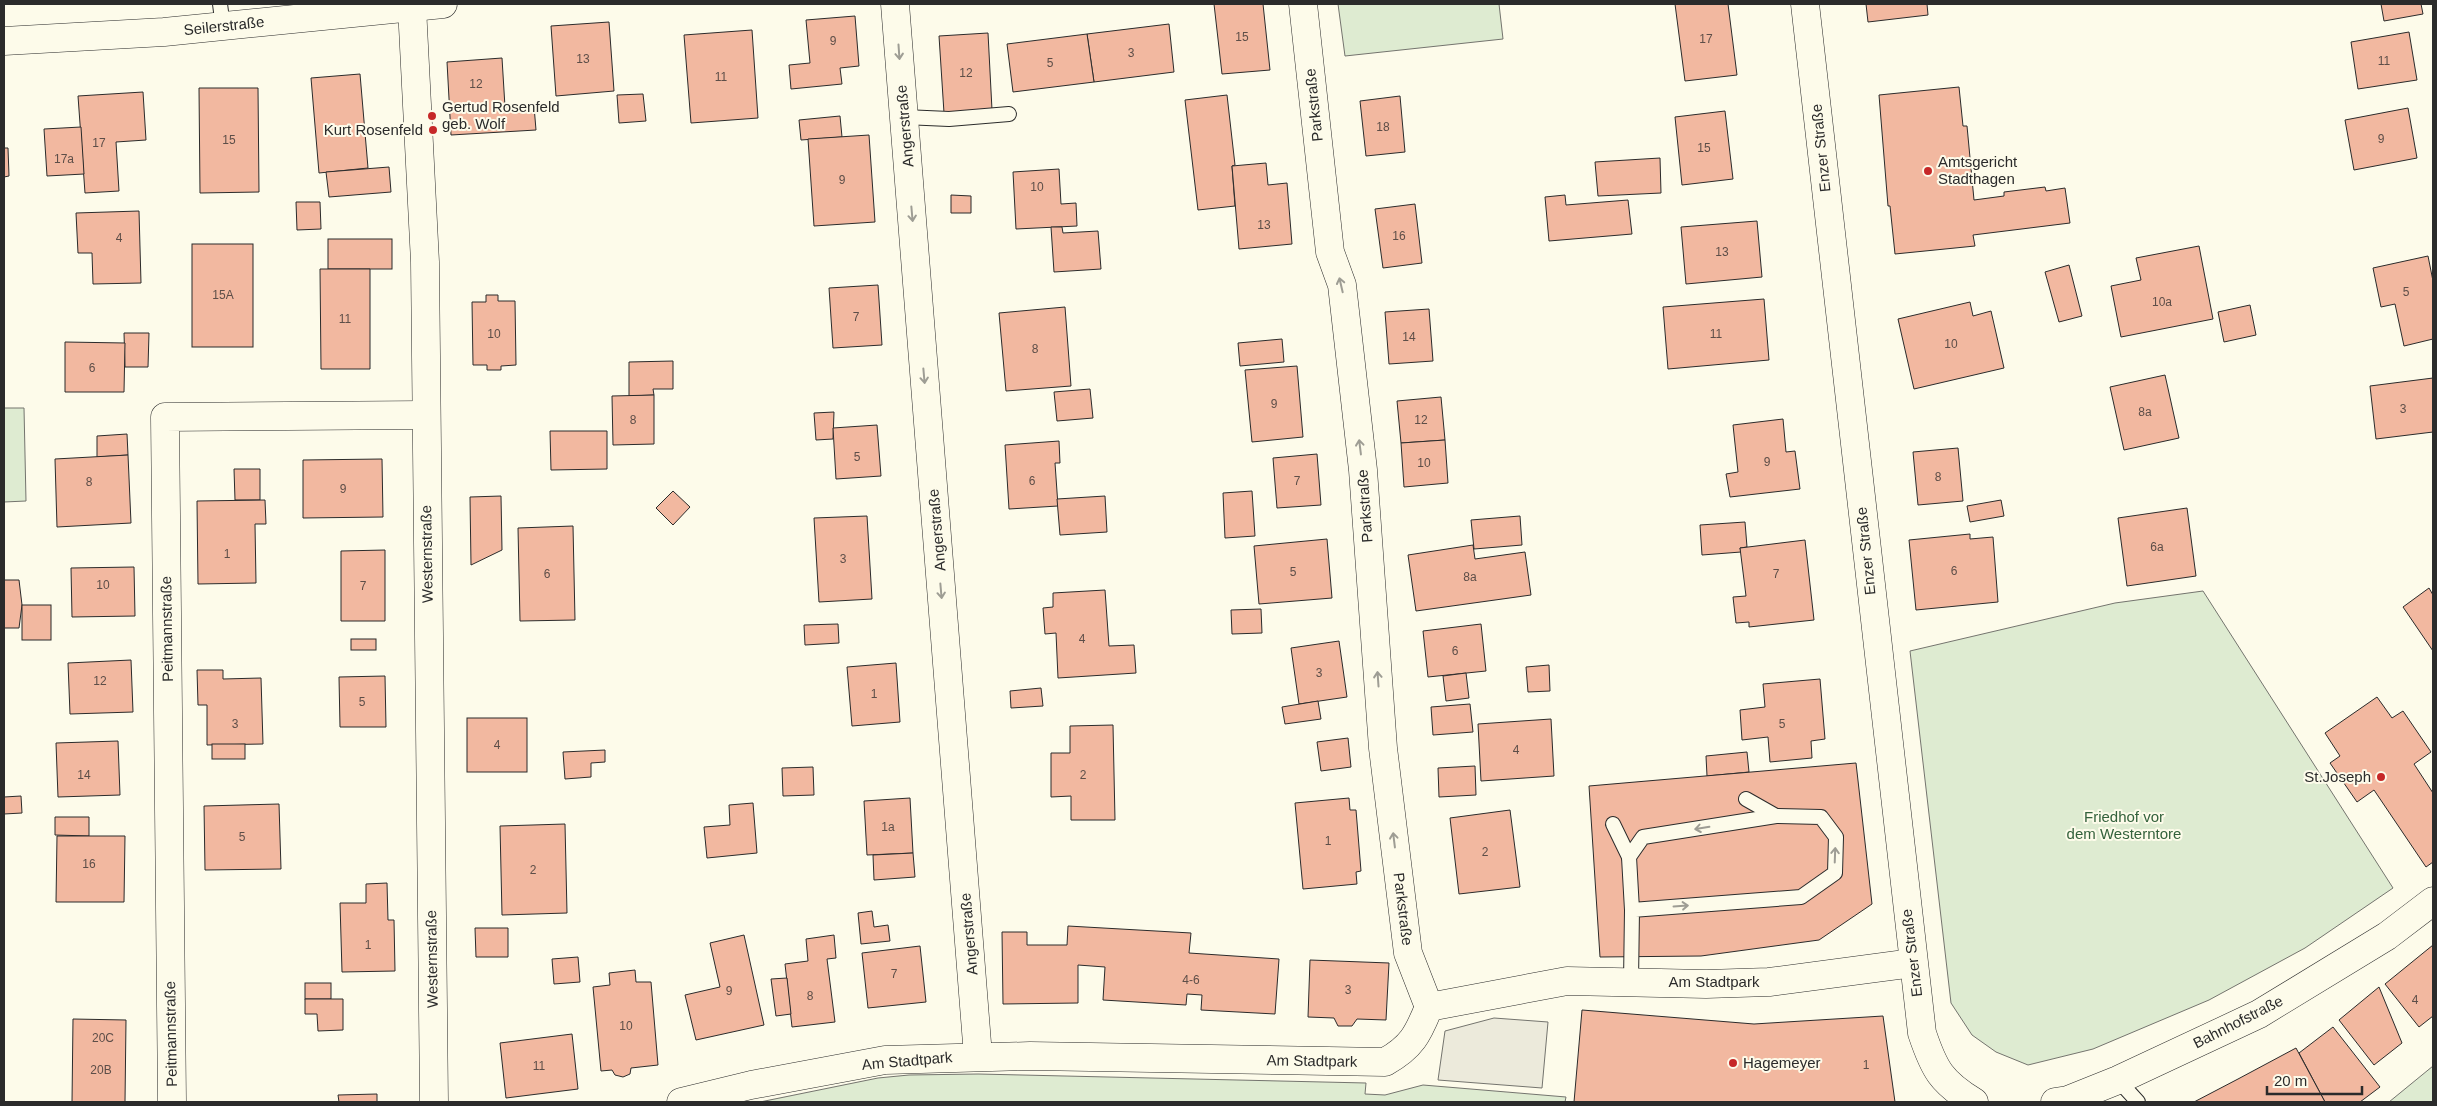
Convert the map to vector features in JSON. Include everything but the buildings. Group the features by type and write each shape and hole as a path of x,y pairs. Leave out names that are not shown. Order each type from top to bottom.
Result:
{"street":[{"name":"Seilerstraße","path":"4,41 222,15 443,4"},
{"name":"Angerstraße","path":"895,4 978,1056"},
{"name":"Parkstraße","path":"1303,4 1330,252 1342,285 1361,450 1383,748 1408,953 1429,1006"},
{"name":"Enzer Straße","path":"1805,4 1922,1033 1933,1064 1958,1098"},
{"name":"Westernstraße","path":"398,6 425,262 425,415 434,1102"},
{"name":"Peitmannstraße","path":"172,1102 165,416 425,415"},
{"name":"Bahnhofstraße","path":"2055,1102 2068,1100 2118,1080 2259,1014 2386,936 2433,901"},
{"name":"Am Stadtpark","path":"681,1102 751,1085 885,1060 978,1056 1385,1062 1404,1051 1413,1040 1429,1006 1567,981 1706,984 1769,982 1913,963"}],"lane":[{"path":"904,117 949,119 1009,114"},
{"path":"1746,800 1776,816"},
{"path":"1629,857 1643,837 1776,816 1821,817 1836,836 1835,873 1801,897 1632,910"},
{"path":"1613,824 1629,857 1632,910 1631,982"},
{"path":"2118,1080 2138,1102"}],"green space":[{"path":"1338,4 1499,4 1503,39 1345,56"},
{"path":"4,408 24,408 26,501 4,502"},
{"name":"Friedhof vor dem Westerntore","path":"2203,591 2393,888 2305,948 2209,1000 2093,1049 2028,1065 1996,1052 1972,1035 1951,1003 1910,651 2115,603"},
{"path":"2433,1066 2433,1102 2389,1102"},
{"path":"978,1074 1366,1083 1365,1094 1385,1095 1423,1085 1566,1097 1565,1102 760,1102 878,1078 909,1075"}],"shaded area":[{"path":"1494,1018 1548,1022 1542,1088 1438,1080 1445,1031"}],"place":[{"name":"Gertud Rosenfeld geb. Wolf","path":"432,116"},
{"name":"Kurt Rosenfeld","path":"433,130"},
{"name":"Amtsgericht Stadthagen","path":"1928,171"},
{"name":"St.Joseph","path":"2381,777"},
{"name":"Hagemeyer","path":"1733,1063"}]}
